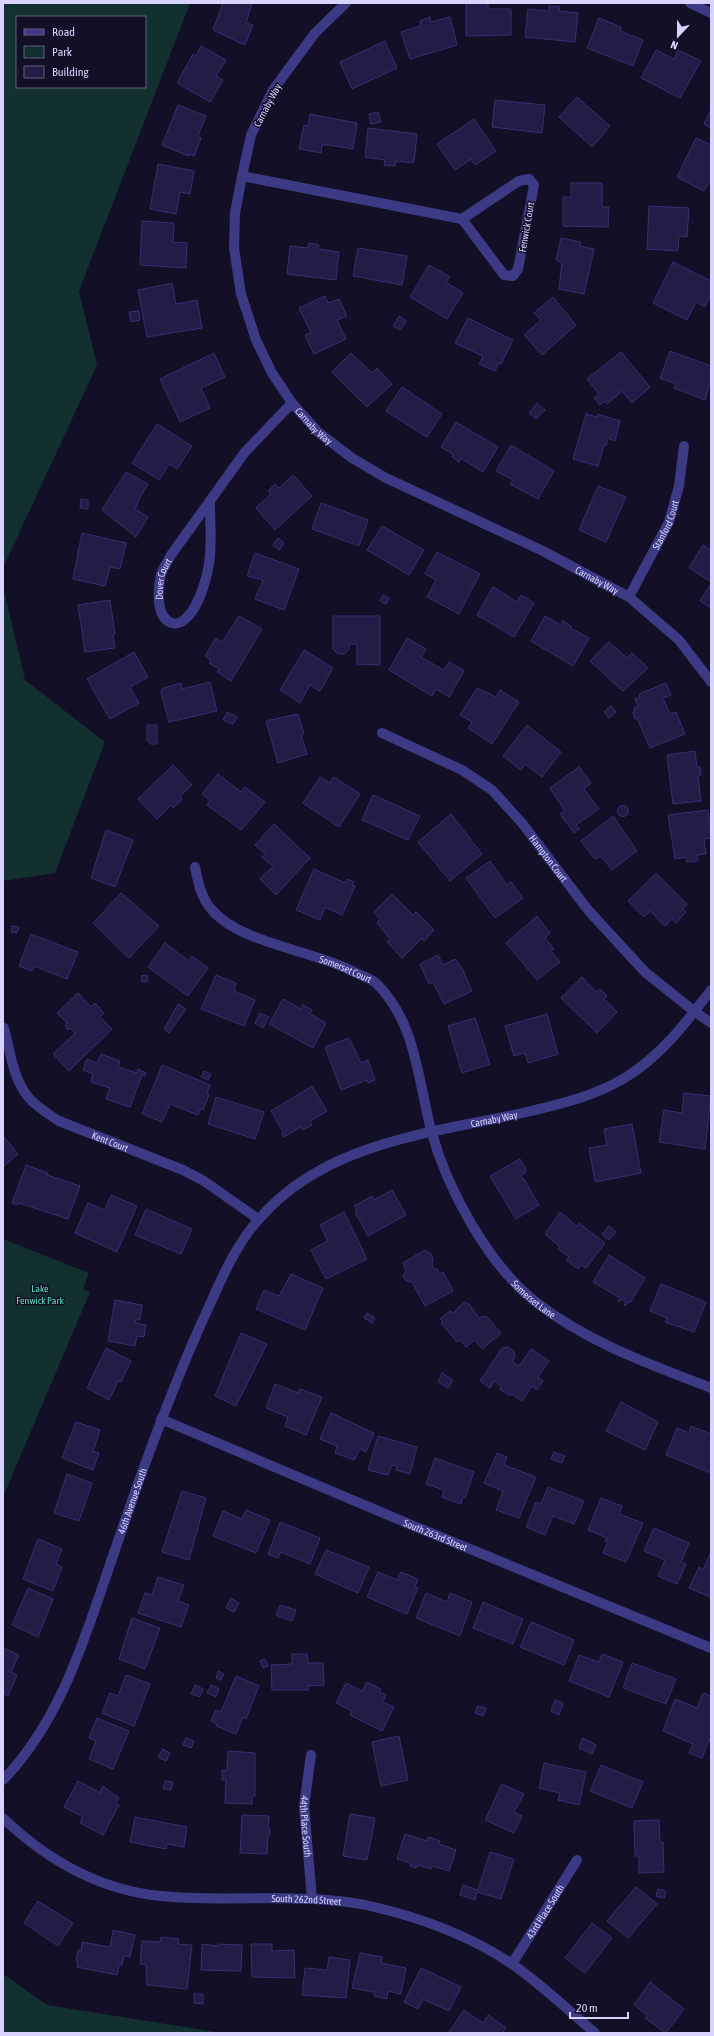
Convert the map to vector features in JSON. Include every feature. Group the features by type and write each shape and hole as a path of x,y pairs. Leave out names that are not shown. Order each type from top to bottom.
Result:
{"street":[{"name":"Carnaby Way","path":"346,3 315,33 273,90 251,135 242,176 235,213 234,248 241,294 256,340 272,373 292,402 318,432 352,458 386,478 543,551 630,597 679,640 711,682"},
{"path":"690,3 711,12"},
{"path":"242,176 462,219"},
{"name":"Fenwick Court","path":"530,179 534,185 518,269 513,276 504,276 462,219 519,180 530,179"},
{"name":"Dover Court","path":"210,502 207,576 190,614 183,621 176,624 170,623 163,617 159,592 162,573 171,555 245,452 292,402"},
{"name":"Stanford Court","path":"630,597 668,522 679,486 684,446"},
{"name":"Hampton Court","path":"382,733 462,770 492,790 522,823 588,910 645,972 694,1012 711,1023"},
{"name":"Somerset Court","path":"194,866 200,890 212,910 232,926 262,939 342,966 376,983 400,1013 420,1071 432,1130"},
{"name":"Carnaby Way","path":"258,1219 292,1187 320,1170 374,1146 432,1130 479,1123 581,1099 623,1079 654,1056 694,1012 711,990"},
{"name":"Kent Court","path":"4,1028 19,1082 28,1098 41,1109 58,1121 183,1170 204,1181 258,1219"},
{"name":"Somerset Lane","path":"432,1130 448,1176 470,1223 513,1279 537,1302 597,1340 643,1361 711,1388"},
{"name":"46th Avenue South","path":"3,1780 26,1755 40,1735 67,1682 82,1644 161,1419 231,1259 258,1219"},
{"name":"South 263rd Street","path":"161,1419 414,1526 711,1648"},
{"name":"44th Place South","path":"311,1755 304,1806 312,1899"},
{"name":"South 262nd Street","path":"3,1818 47,1855 106,1885 132,1892 162,1896 312,1899 369,1906 429,1923 471,1940 512,1964 595,2033"},
{"name":"43rd Place South","path":"512,1964 577,1860"}],"green space":[{"path":"3,3 190,3 79,291 97,365 3,568"},
{"path":"3,586 25,680 105,742 55,873 3,881"},
{"name":"Lake Fenwick Park","path":"3,1239 89,1273 83,1289 90,1292 3,1497"},
{"path":"3,1974 47,2005 222,2033 3,2033"}],"building":[{"path":"223,3 252,3 246,23 253,25 245,45 213,30"},
{"path":"466,3 488,3 488,9 511,9 511,35 466,36"},
{"path":"549,6 560,7 559,11 578,13 575,42 525,37 528,9 549,11"},
{"path":"430,17 431,22 450,17 457,45 410,59 401,32 421,26 420,21"},
{"path":"599,18 621,27 620,31 643,40 633,66 587,48"},
{"path":"385,41 397,68 352,89 340,62"},
{"path":"201,46 226,60 216,76 223,80 210,102 177,83 193,54 196,56"},
{"path":"656,50 674,59 678,50 701,61 680,98 641,78"},
{"path":"577,97 610,126 592,147 559,117"},
{"path":"495,100 545,105 542,133 492,127"},
{"path":"178,105 206,116 198,136 201,138 194,156 189,154 188,156 162,145"},
{"path":"711,110 711,128 704,124"},
{"path":"378,112 381,122 371,124 369,114"},
{"path":"310,114 357,123 353,149 322,145 321,153 299,149 304,125 308,126"},
{"path":"474,119 496,151 475,165 471,159 455,170 437,144"},
{"path":"368,128 417,134 414,163 396,161 395,166 384,165 385,160 365,157"},
{"path":"696,138 711,145 711,180 704,191 677,177"},
{"path":"158,164 194,171 190,194 180,192 176,214 150,209"},
{"path":"571,183 602,183 602,207 609,207 608,227 563,226 563,197 571,197"},
{"path":"649,206 689,208 687,237 679,236 678,251 647,249"},
{"path":"142,221 174,223 173,242 187,243 186,268 140,265"},
{"path":"561,238 581,242 580,246 594,249 584,294 559,289 562,262 556,260"},
{"path":"309,243 319,245 318,249 339,252 336,280 287,274 290,246 308,248"},
{"path":"358,248 407,256 402,285 353,276"},
{"path":"673,262 711,281 711,295 705,307 696,302 687,320 653,303"},
{"path":"429,265 450,277 446,282 463,293 447,319 410,297"},
{"path":"172,283 176,304 197,300 202,328 147,337 138,290"},
{"path":"325,296 328,303 339,299 347,316 337,320 346,339 314,354 305,335 311,333 299,308"},
{"path":"553,297 576,325 542,355 524,335 541,320 534,313"},
{"path":"139,311 140,320 131,322 129,312"},
{"path":"399,316 406,321 400,330 393,326"},
{"path":"468,318 513,340 501,364 499,363 495,371 479,364 483,356 455,343"},
{"path":"670,351 711,366 711,379 705,400 674,388 676,384 660,378"},
{"path":"621,352 650,387 632,403 622,391 607,404 605,401 600,405 594,398 599,394 587,379"},
{"path":"214,353 225,377 201,388 210,408 180,422 160,379"},
{"path":"351,353 372,373 377,368 392,384 367,407 332,372"},
{"path":"402,387 442,414 427,437 386,411"},
{"path":"537,403 545,410 536,419 529,413"},
{"path":"586,414 597,417 598,414 620,421 615,441 608,438 606,446 604,445 598,466 573,459"},
{"path":"456,422 498,447 483,472 461,458 459,462 452,457 453,454 441,447"},
{"path":"157,424 192,446 177,469 169,464 159,480 132,463"},
{"path":"511,445 554,471 538,499 510,484 513,480 496,471"},
{"path":"126,472 148,484 135,509 148,517 136,537 102,510"},
{"path":"293,475 312,496 275,530 256,508 271,494 268,491 275,484 279,488"},
{"path":"598,486 626,497 606,542 579,530"},
{"path":"81,499 88,500 88,509 80,508"},
{"path":"321,503 368,520 359,546 312,529"},
{"path":"382,526 424,550 409,575 367,550"},
{"path":"82,533 126,543 120,569 110,567 105,586 73,579"},
{"path":"278,538 284,543 279,550 273,545"},
{"path":"703,545 711,550 711,582 689,568"},
{"path":"437,552 480,574 459,614 427,597 436,580 425,574"},
{"path":"255,553 299,569 284,610 255,599 263,580 247,576"},
{"path":"711,584 711,608 700,601"},
{"path":"493,587 517,602 521,595 534,603 514,637 477,615"},
{"path":"383,595 389,598 386,604 380,601"},
{"path":"110,600 115,634 113,634 115,648 85,652 78,605"},
{"path":"239,616 262,629 231,681 217,672 219,669 209,663 211,660 205,656 216,638 222,642"},
{"path":"333,616 380,616 380,665 357,664 357,644 349,644 349,649 345,654 338,654 333,649"},
{"path":"545,616 561,625 563,621 571,626 570,628 589,638 573,666 531,641"},
{"path":"407,638 426,649 421,657 433,664 444,670 449,662 464,671 449,697 436,689 432,696 389,670"},
{"path":"609,642 627,658 632,653 648,668 623,691 590,661"},
{"path":"304,650 333,668 320,691 310,685 300,703 280,690"},
{"path":"134,652 148,677 130,687 139,703 110,719 87,679"},
{"path":"210,682 217,711 169,722 161,692 163,688 181,683 182,689"},
{"path":"666,683 671,695 663,698 670,714 676,712 685,734 650,748 637,718 635,719 633,712 635,712 634,708 638,706 635,699 640,697 639,694"},
{"path":"477,688 496,697 500,690 519,702 492,744 468,728 472,722 460,715"},
{"path":"611,706 616,712 609,718 604,712"},
{"path":"227,712 237,717 233,724 223,720"},
{"path":"298,714 304,734 301,735 307,754 278,763 266,721"},
{"path":"147,725 157,725 157,744 150,744 149,741 147,741"},
{"path":"527,725 561,752 542,777 525,764 521,770 503,756"},
{"path":"695,751 697,767 700,767 701,775 698,776 701,801 673,804 667,755"},
{"path":"173,765 192,785 180,796 182,799 173,808 171,805 157,819 138,799"},
{"path":"579,767 591,783 584,789 599,809 576,825 579,829 574,833 560,814 565,811 550,788"},
{"path":"218,774 241,792 245,787 265,802 241,830 207,805 210,801 202,794"},
{"path":"320,777 330,783 334,777 360,794 339,827 303,803"},
{"path":"373,795 420,816 408,840 362,820"},
{"path":"623,805 627,807 629,811 627,815 623,817 619,815 617,811 619,807"},
{"path":"708,810 711,838 704,839 706,854 697,855 698,861 687,862 686,857 675,859 668,815"},
{"path":"451,814 482,854 450,881 418,842"},
{"path":"613,816 637,851 612,870 601,856 595,859 581,841"},
{"path":"274,824 310,858 276,895 260,879 273,866 262,857 265,854 255,845"},
{"path":"106,830 133,840 115,887 91,878"},
{"path":"490,861 507,885 511,882 523,898 495,918 466,878"},
{"path":"314,869 343,882 346,882 347,879 354,882 352,885 355,886 342,915 325,907 320,920 296,910"},
{"path":"656,873 687,904 683,909 686,912 676,923 672,919 665,926 650,911 644,917 628,901"},
{"path":"121,893 159,926 129,958 93,923"},
{"path":"392,894 413,915 416,912 434,930 424,941 422,938 402,958 387,942 390,939 377,923 380,919 374,912"},
{"path":"537,916 550,933 545,938 554,949 551,951 560,962 537,980 506,943"},
{"path":"12,926 19,927 17,933 11,932"},
{"path":"31,934 78,952 67,979 34,966 32,971 19,966"},
{"path":"165,943 189,961 192,956 208,968 188,996 148,967"},
{"path":"438,955 443,965 455,959 458,962 472,991 444,1004 433,982 429,984 420,964"},
{"path":"147,975 148,981 142,982 141,976"},
{"path":"216,975 236,983 234,991 255,1000 244,1026 201,1009"},
{"path":"582,977 596,992 600,989 607,996 604,999 617,1012 597,1033 561,998"},
{"path":"78,993 91,1007 95,1003 104,1013 100,1017 112,1029 69,1071 53,1054 75,1033 70,1028 68,1030 65,1026 67,1023 57,1013"},
{"path":"283,999 301,1009 303,1005 312,1010 310,1014 326,1023 313,1048 269,1024"},
{"path":"178,1004 186,1009 169,1033 164,1029"},
{"path":"260,1013 269,1017 263,1028 255,1023"},
{"path":"547,1014 558,1054 528,1063 525,1053 514,1056 505,1026"},
{"path":"475,1018 490,1064 462,1073 448,1026"},
{"path":"349,1038 361,1063 368,1060 375,1080 368,1083 367,1080 341,1090 325,1047"},
{"path":"101,1054 120,1061 118,1067 137,1073 138,1069 146,1073 145,1076 142,1075 130,1107 106,1099 110,1088 91,1082 93,1074 83,1070 87,1059 97,1063"},
{"path":"162,1065 210,1085 207,1094 209,1095 203,1110 201,1108 198,1115 170,1104 162,1122 142,1114"},
{"path":"204,1071 211,1074 208,1080 201,1077"},
{"path":"312,1086 327,1111 310,1121 312,1125 303,1130 301,1127 284,1137 283,1132 271,1111"},
{"path":"684,1093 711,1096 705,1149 659,1142 664,1110 682,1113"},
{"path":"216,1097 264,1112 255,1139 208,1124"},
{"path":"632,1124 641,1173 595,1182 589,1148 607,1145 604,1129"},
{"path":"3,1136 18,1154 3,1167"},
{"path":"520,1159 526,1169 525,1173 521,1176 539,1205 516,1219 490,1176"},
{"path":"26,1165 48,1173 47,1175 80,1186 68,1219 19,1203 18,1205 12,1203"},
{"path":"392,1190 406,1215 368,1236 355,1212 357,1210 354,1206 372,1196 374,1200"},
{"path":"111,1195 137,1206 117,1252 75,1233 88,1203 105,1210"},
{"path":"146,1209 192,1229 181,1254 135,1235"},
{"path":"344,1212 367,1259 326,1279 311,1250 328,1241 320,1225"},
{"path":"560,1212 577,1226 579,1223 605,1243 586,1268 581,1265 578,1269 566,1260 570,1256 558,1249 560,1247 545,1234"},
{"path":"609,1226 616,1232 609,1240 602,1234"},
{"path":"425,1250 431,1254 433,1260 432,1265 435,1270 437,1269 440,1274 443,1272 453,1291 425,1306 412,1282 406,1281 403,1276 406,1271 403,1263"},
{"path":"609,1255 645,1278 630,1303 628,1302 625,1306 624,1305 626,1302 621,1299 619,1302 618,1301 620,1298 593,1282"},
{"path":"291,1274 323,1288 305,1330 256,1309 264,1290 279,1296"},
{"path":"661,1284 706,1302 694,1332 665,1322 667,1318 650,1311"},
{"path":"115,1300 142,1305 140,1320 136,1319 135,1323 146,1325 144,1337 137,1336 135,1346 108,1341"},
{"path":"464,1302 469,1304 479,1318 486,1316 501,1333 482,1349 475,1340 466,1347 460,1340 457,1342 441,1323 443,1322 440,1319 450,1311 453,1313"},
{"path":"367,1313 375,1318 372,1323 364,1318"},
{"path":"241,1333 267,1344 236,1406 215,1396"},
{"path":"508,1347 514,1351 515,1357 512,1361 519,1366 531,1349 549,1361 538,1377 543,1381 537,1390 532,1386 522,1401 512,1394 510,1396 500,1389 501,1386 494,1381 490,1388 480,1381 502,1348"},
{"path":"106,1348 131,1361 121,1382 118,1381 109,1400 87,1388"},
{"path":"442,1373 453,1380 448,1388 438,1382"},
{"path":"275,1384 298,1393 300,1389 322,1397 306,1435 285,1426 288,1417 266,1408"},
{"path":"621,1402 658,1422 645,1450 606,1431"},
{"path":"331,1413 374,1433 366,1452 360,1449 354,1460 335,1453 337,1446 320,1439"},
{"path":"76,1422 100,1430 92,1451 99,1453 93,1470 62,1458"},
{"path":"691,1426 711,1434 711,1473 666,1455 677,1428 689,1433"},
{"path":"378,1436 417,1447 410,1474 396,1470 397,1466 392,1465 388,1475 368,1470"},
{"path":"554,1452 565,1456 562,1463 551,1459"},
{"path":"497,1453 507,1457 504,1465 536,1477 519,1518 496,1510 503,1491 484,1483"},
{"path":"435,1458 474,1472 465,1498 463,1497 461,1504 442,1497 444,1490 426,1484"},
{"path":"67,1474 92,1483 79,1521 54,1513"},
{"path":"548,1487 584,1501 574,1524 553,1516 545,1535 526,1527 536,1502 541,1504"},
{"path":"182,1491 206,1498 189,1560 162,1552"},
{"path":"601,1498 622,1506 619,1514 643,1523 626,1562 603,1553 608,1542 605,1541 607,1538 588,1530"},
{"path":"246,1510 270,1520 256,1553 213,1536 223,1511 242,1519"},
{"path":"280,1522 320,1538 310,1564 281,1552 278,1558 268,1554"},
{"path":"654,1528 689,1543 681,1562 686,1564 677,1584 658,1576 665,1560 644,1551"},
{"path":"38,1539 62,1549 56,1564 62,1567 53,1591 23,1579"},
{"path":"326,1550 369,1567 358,1593 315,1574"},
{"path":"711,1552 710,1597 689,1588 699,1567 703,1570"},
{"path":"378,1572 398,1580 401,1572 418,1579 415,1587 418,1588 407,1614 367,1597"},
{"path":"158,1577 184,1585 178,1601 189,1605 181,1627 138,1613 145,1593 152,1595"},
{"path":"28,1588 53,1599 38,1637 12,1625"},
{"path":"426,1593 447,1602 450,1593 472,1602 460,1636 416,1618"},
{"path":"231,1598 239,1603 234,1612 226,1608"},
{"path":"483,1602 523,1619 513,1644 473,1628"},
{"path":"280,1605 296,1610 292,1621 276,1615"},
{"path":"132,1618 160,1628 145,1669 119,1659"},
{"path":"531,1622 574,1640 564,1665 520,1647"},
{"path":"3,1648 19,1655 11,1672 17,1675 8,1696 3,1693"},
{"path":"292,1654 307,1654 308,1663 323,1663 324,1685 308,1686 308,1690 272,1690 271,1665 292,1664"},
{"path":"602,1654 623,1662 609,1697 569,1681 579,1655 599,1662"},
{"path":"265,1659 268,1666 263,1668 260,1661"},
{"path":"632,1663 676,1679 666,1704 623,1688"},
{"path":"218,1671 224,1674 221,1680 216,1678"},
{"path":"126,1675 150,1684 134,1726 102,1713 110,1693 118,1696"},
{"path":"236,1676 259,1686 246,1719 243,1717 236,1734 216,1726 217,1724 211,1721 216,1710 221,1712"},
{"path":"367,1682 381,1689 379,1692 386,1695 383,1702 394,1707 382,1731 350,1715 352,1711 336,1703 346,1683 362,1691"},
{"path":"195,1685 203,1689 200,1697 191,1694"},
{"path":"211,1685 219,1689 216,1697 207,1693"},
{"path":"703,1693 711,1696 711,1736 702,1758 689,1753 693,1744 663,1731 675,1699 697,1708"},
{"path":"555,1700 563,1703 559,1715 551,1711"},
{"path":"478,1706 486,1708 483,1716 475,1713"},
{"path":"97,1718 129,1731 113,1769 89,1759 96,1741 89,1738"},
{"path":"399,1736 408,1780 381,1786 372,1742"},
{"path":"186,1738 194,1741 191,1748 183,1745"},
{"path":"583,1738 596,1745 592,1754 579,1748"},
{"path":"163,1749 170,1753 166,1761 158,1757"},
{"path":"228,1751 255,1753 255,1796 252,1796 252,1804 225,1803 226,1780 222,1780 222,1770 227,1770"},
{"path":"544,1763 586,1772 579,1805 558,1800 560,1793 539,1788"},
{"path":"601,1765 643,1782 632,1808 590,1791"},
{"path":"78,1781 99,1792 99,1794 103,1786 119,1798 116,1803 119,1805 103,1835 80,1823 83,1817 64,1807"},
{"path":"165,1781 173,1782 171,1790 163,1789"},
{"path":"502,1784 524,1794 514,1812 522,1816 514,1833 485,1820"},
{"path":"350,1814 375,1818 367,1860 343,1856"},
{"path":"242,1815 269,1816 268,1829 270,1829 270,1835 268,1835 267,1854 240,1853"},
{"path":"135,1817 187,1827 184,1847 167,1844 166,1849 130,1842"},
{"path":"659,1820 660,1842 663,1842 664,1872 639,1873 639,1856 635,1856 634,1821"},
{"path":"405,1834 427,1841 428,1837 440,1841 439,1844 456,1850 449,1871 432,1866 431,1869 417,1865 416,1868 410,1866 411,1863 397,1859"},
{"path":"490,1852 514,1859 501,1899 477,1892 475,1900 460,1895 463,1885 478,1890"},
{"path":"636,1887 657,1904 628,1938 607,1921"},
{"path":"658,1889 666,1891 664,1898 656,1896"},
{"path":"38,1901 73,1923 58,1946 24,1923"},
{"path":"592,1923 612,1938 585,1973 565,1958"},
{"path":"113,1930 135,1935 130,1957 124,1956 122,1965 119,1965 117,1975 77,1967 78,1962 76,1962 78,1950 81,1951 82,1942 110,1947"},
{"path":"161,1937 179,1939 178,1944 192,1945 187,1989 147,1985 146,1965 140,1964 142,1941 160,1942"},
{"path":"202,1944 219,1946 219,1944 242,1945 241,1971 201,1970"},
{"path":"251,1944 272,1944 272,1951 294,1950 295,1978 252,1977"},
{"path":"360,1953 383,1957 381,1963 406,1968 401,1994 388,1991 387,1999 374,1996 374,1992 352,1988"},
{"path":"329,1957 350,1960 346,1998 302,1995 305,1968 327,1970"},
{"path":"421,1968 461,1987 449,2011 423,1999 418,2009 404,2002"},
{"path":"650,1982 684,2009 666,2033 645,2018 647,2015 634,2005"},
{"path":"194,1994 203,1994 203,2004 194,2003"},
{"path":"464,2010 483,2023 488,2015 506,2028 502,2033 450,2033 449,2032"}]}
